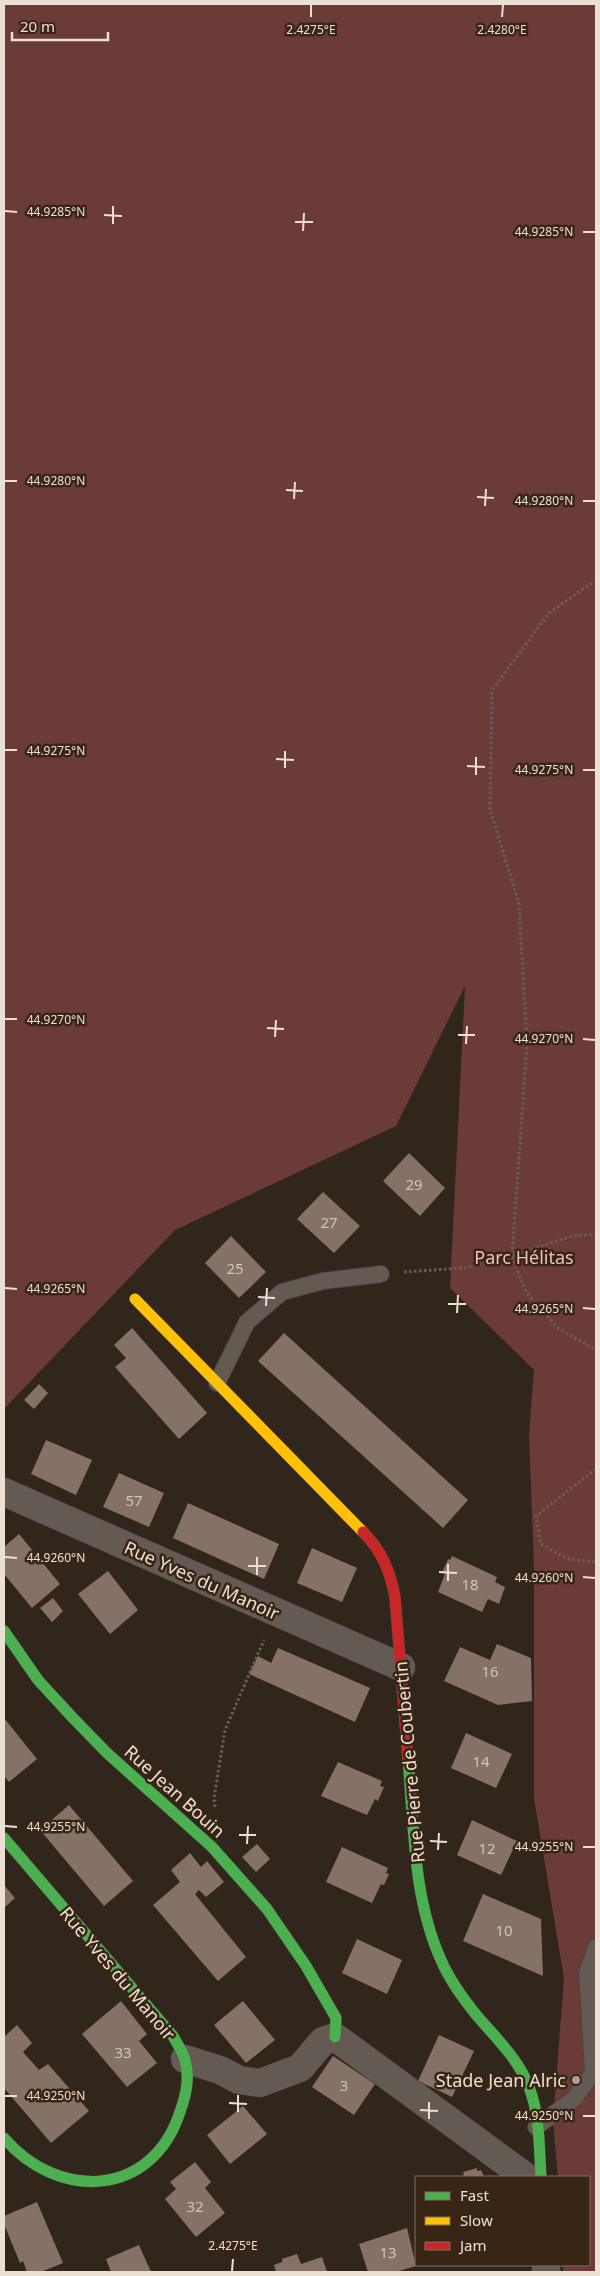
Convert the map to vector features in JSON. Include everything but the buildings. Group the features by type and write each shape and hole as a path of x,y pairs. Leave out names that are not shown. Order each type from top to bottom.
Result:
{"street":[{"name":"Rue Pierre de Coubertin","path":"135,1299 376,1546 390,1572 395,1597 418,1878 426,1921 441,1964 470,2006 504,2045 525,2077 535,2109 541,2176"},
{"name":"Rue Yves du Manoir","path":"4,1492 401,1668"},
{"name":"Rue Jean Bouin","path":"4,1631 38,1680 72,1717 107,1753 212,1846 267,1909 306,1966 336,2018 335,2037"},
{"name":"Rue Yves du Manoir","path":"4,1838 173,2036 184,2059 188,2080 185,2099 177,2122 163,2146 145,2164 121,2177 95,2182 65,2180 39,2169 11,2149 4,2138"},
{"path":"184,2059 220,2070 239,2080 260,2083 300,2068 323,2041 335,2037 525,2176"}],"lane":[{"path":"217,1383 247,1322 282,1292 323,1282 381,1274"},
{"path":"536,2126 574,2099 593,2072 587,1973 596,1947"}],"path":[{"path":"596,580 549,613 492,690 490,809 519,904 527,1043 512,1256 526,1292 558,1328 596,1350"},
{"path":"381,1274 464,1268 512,1256 568,1237 596,1234"},
{"path":"596,1469 536,1516 541,1544 568,1559 596,1562"},
{"path":"215,1808 214,1798 225,1730 276,1612"}],"green space":[{"name":"Parc Hélitas","path":"4,4 596,4 596,2272 563,2272 563,2266 590,2266 590,2176 558,2176 553,2121 564,1978 534,1798 534,1568 529,1434 534,1370 450,1288 465,986 396,1126 175,1230 4,1409"}],"traffic: fast":[{"path":"4,1631 38,1680 72,1717 107,1753 212,1847 267,1909 306,1966 336,2018 335,2037"},
{"path":"408,1759 416,1861 425,1912 432,1936 441,1960 458,1990 478,2017 507,2050 525,2077 533,2098 537,2120 541,2176"},
{"path":"4,1838 173,2036 184,2057 187,2080 186,2093 180,2112 167,2140 148,2161 126,2175 102,2181 76,2180 50,2173 26,2158 4,2138"}],"traffic: slow":[{"path":"135,1299 363,1532"}],"traffic: jam":[{"path":"363,1532 370,1539 384,1562 391,1579 395,1597 408,1759"}],"place":[{"name":"Stade Jean Alric","path":"576,2080"}]}
